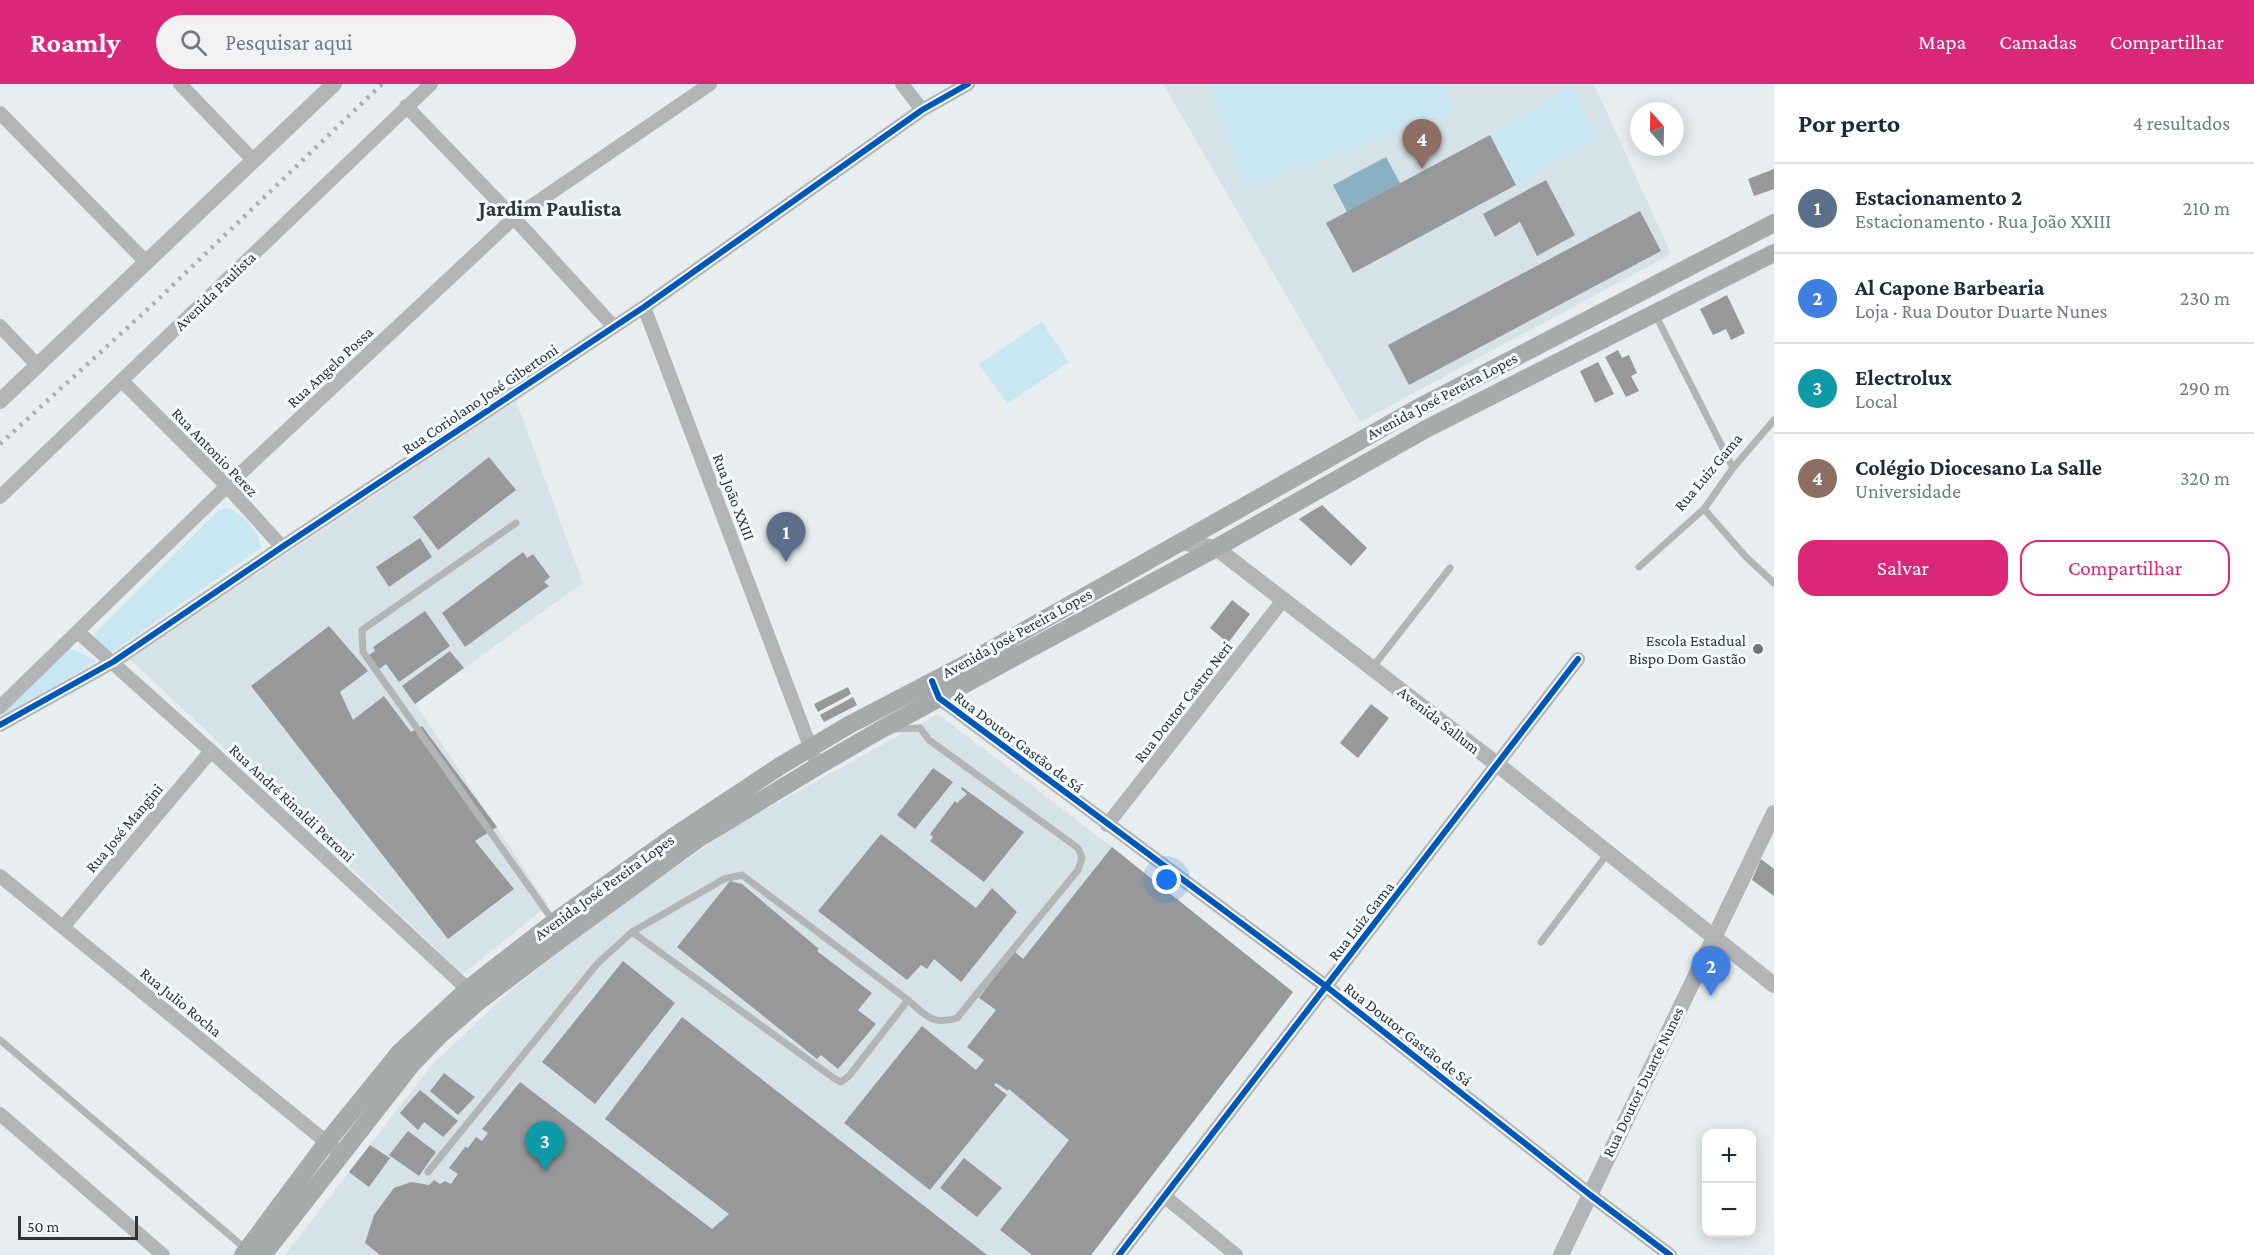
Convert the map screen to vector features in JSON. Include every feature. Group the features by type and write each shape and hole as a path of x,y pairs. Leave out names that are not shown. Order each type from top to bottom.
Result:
{"main road":[{"name":"Avenida José Pereira Lopes","path":"559,929 698,839 882,729 936,690 1179,542 1416,409 1774,223"},
{"name":"Avenida José Pereira Lopes","path":"252,1254 334,1148 439,1036 474,995 673,837 780,766 872,713 936,690 1216,548 1426,429 1774,253"},
{"path":"1416,409 1426,429"}],"street":[{"path":"180,84 253,160"},
{"path":"0,401 334,84"},
{"name":"Avenida Paulista","path":"0,497 431,84"},
{"name":"Rua Angelo Possa","path":"0,707 227,486 514,218 710,84"},
{"path":"902,84 922,110"},
{"name":"Rua Coriolano José Gibertoni","path":"0,725 113,662 644,307 922,110 968,84"},
{"path":"406,106 514,218 613,326"},
{"path":"0,113 146,262"},
{"name":"Rua João XXIII","path":"644,307 818,766"},
{"path":"0,326 38,366"},
{"name":"Rua Antonio Perez","path":"122,381 227,486 282,547"},
{"name":"Avenida Sallum","path":"1179,542 1216,548 1498,765 1774,985"},
{"name":"Rua Doutor Castro Neri","path":"1107,825 1284,600"},
{"name":"Rua André Rinaldi Petroni","path":"78,632 211,751 474,995"},
{"name":"Rua Luiz Gama","path":"1119,1255 1578,660"},
{"name":"Rua Doutor Gastão de Sá","path":"936,690 1107,825 1327,987 1589,1194 1670,1255"},
{"name":"Rua José Mangini","path":"63,927 211,751"},
{"name":"Rua Doutor Duarte Nunes","path":"1561,1255 1774,813"},
{"name":"Rua Julio Rocha","path":"0,876 334,1148"},
{"path":"0,1114 163,1255"},
{"path":"1164,1196 1236,1255"}],"lane":[{"path":"1655,314 1733,468"},
{"name":"Rua Luiz Gama","path":"1639,567 1704,508 1733,468 1774,420"},
{"path":"1704,508 1746,557 1774,583"},
{"path":"516,523 362,630 363,652 559,929"},
{"path":"1372,668 1450,568"},
{"path":"429,1172 597,964 632,932 724,879 742,875 908,999 929,1018 945,1022 957,1018 1077,870 1082,858 1078,848 929,740 920,728 882,729 872,713"},
{"path":"1541,942 1609,853"},
{"path":"632,932 841,1082 849,1076 908,999"},
{"path":"0,1040 252,1254"}],"shaded area":[{"path":"1163,84 1594,84 1671,254 1360,422"},
{"path":"1209,84 1443,84 1453,112 1246,187"},
{"path":"1572,87 1598,137 1516,185 1484,133 1490,135"},
{"path":"1386,157 1401,185 1348,214 1333,185"},
{"path":"1042,322 1069,362 1007,404 979,364"},
{"path":"516,401 583,583 415,703 548,905 463,974 130,659"},
{"path":"226,508 244,518 258,536 261,548 114,651 105,650 96,641 95,633 218,511"},
{"path":"71,649 97,661 0,718 0,712 5,705"},
{"path":"938,714 1112,847 1293,992 1091,1255 285,1255 431,1066 512,989 609,913 737,825"}],"building":[{"path":"1490,135 1516,185 1353,273 1326,223"},
{"path":"1774,169 1774,189 1754,196 1748,179"},
{"path":"1546,180 1575,235 1537,256 1520,222 1495,237 1483,214"},
{"path":"1640,211 1661,251 1409,385 1388,345"},
{"path":"1727,295 1745,333 1731,340 1726,329 1713,335 1700,309"},
{"path":"1618,350 1622,358 1629,355 1637,373 1631,376 1639,391 1626,397 1605,357"},
{"path":"1598,362 1614,394 1595,403 1580,371"},
{"path":"489,457 516,490 438,550 413,517"},
{"path":"1322,505 1367,548 1351,566 1299,519"},
{"path":"420,538 432,557 389,587 376,567"},
{"path":"523,552 527,558 533,554 550,577 544,582 549,586 465,647 442,613"},
{"path":"1232,600 1250,614 1228,643 1210,628"},
{"path":"425,611 450,646 399,682 386,664 379,669 369,655 375,651 373,647"},
{"path":"329,626 368,671 340,692 353,720 384,696 411,732 422,726 497,827 475,841 514,889 448,939 251,686"},
{"path":"450,651 464,668 415,704 402,686"},
{"path":"848,687 851,694 818,712 814,704"},
{"path":"853,697 857,705 824,722 820,715"},
{"path":"1371,704 1389,718 1358,758 1340,743"},
{"path":"933,768 953,782 915,829 897,815"},
{"path":"962,787 1024,832 984,882 930,841 933,837 930,834 955,801 957,803 967,794 961,789"},
{"path":"881,834 976,908 992,888 1017,912 961,982 934,959 927,969 921,965 907,980 818,911"},
{"path":"1112,847 1293,992 1091,1255 1032,1255 1000,1230 1069,1140 1009,1089 1008,1091 996,1083 994,1085 1007,1095 930,1190 844,1123 922,1026 976,1070 984,1060 967,1047 996,1010 979,998 1014,951 1023,959"},
{"path":"1761,859 1774,869 1774,896 1752,880"},
{"path":"730,881 742,884 819,949 817,951 872,993 858,1010 876,1024 838,1069 821,1055 817,1059 677,947"},
{"path":"623,961 675,1003 595,1104 542,1062"},
{"path":"682,1017 987,1255 380,1255 365,1243 374,1215 394,1188 411,1182 429,1185 434,1180 440,1184 445,1181 451,1184 458,1174 449,1168 476,1137 482,1141 488,1133 482,1129 520,1082 712,1229 729,1214 605,1119"},
{"path":"444,1073 475,1097 458,1115 430,1091"},
{"path":"420,1090 458,1121 443,1137 424,1122 418,1130 400,1113"},
{"path":"408,1131 436,1152 419,1176 389,1155"},
{"path":"370,1145 390,1158 369,1187 349,1172"},
{"path":"964,1158 1002,1188 977,1217 940,1188"}],"railway":[{"path":"0,444 149,308 382,84"}],"cycle path":[{"path":"0,725 113,662 644,307 922,110 968,84"},
{"path":"1119,1255 1578,659"},
{"path":"932,681 939,698 1327,987 1589,1194 1670,1255"}],"place":[{"name":"Colégio Diocesano La Salle","path":"1422,169"},
{"name":"Estacionamento 2","path":"786,562"},
{"name":"Escola Estadual Bispo Dom Gastão","path":"1758,649"},
{"name":"Al Capone Barbearia","path":"1711,996"},
{"name":"Electrolux","path":"545,1171"}],"district":[{"name":"Jardim Paulista","path":"550,208"}]}
